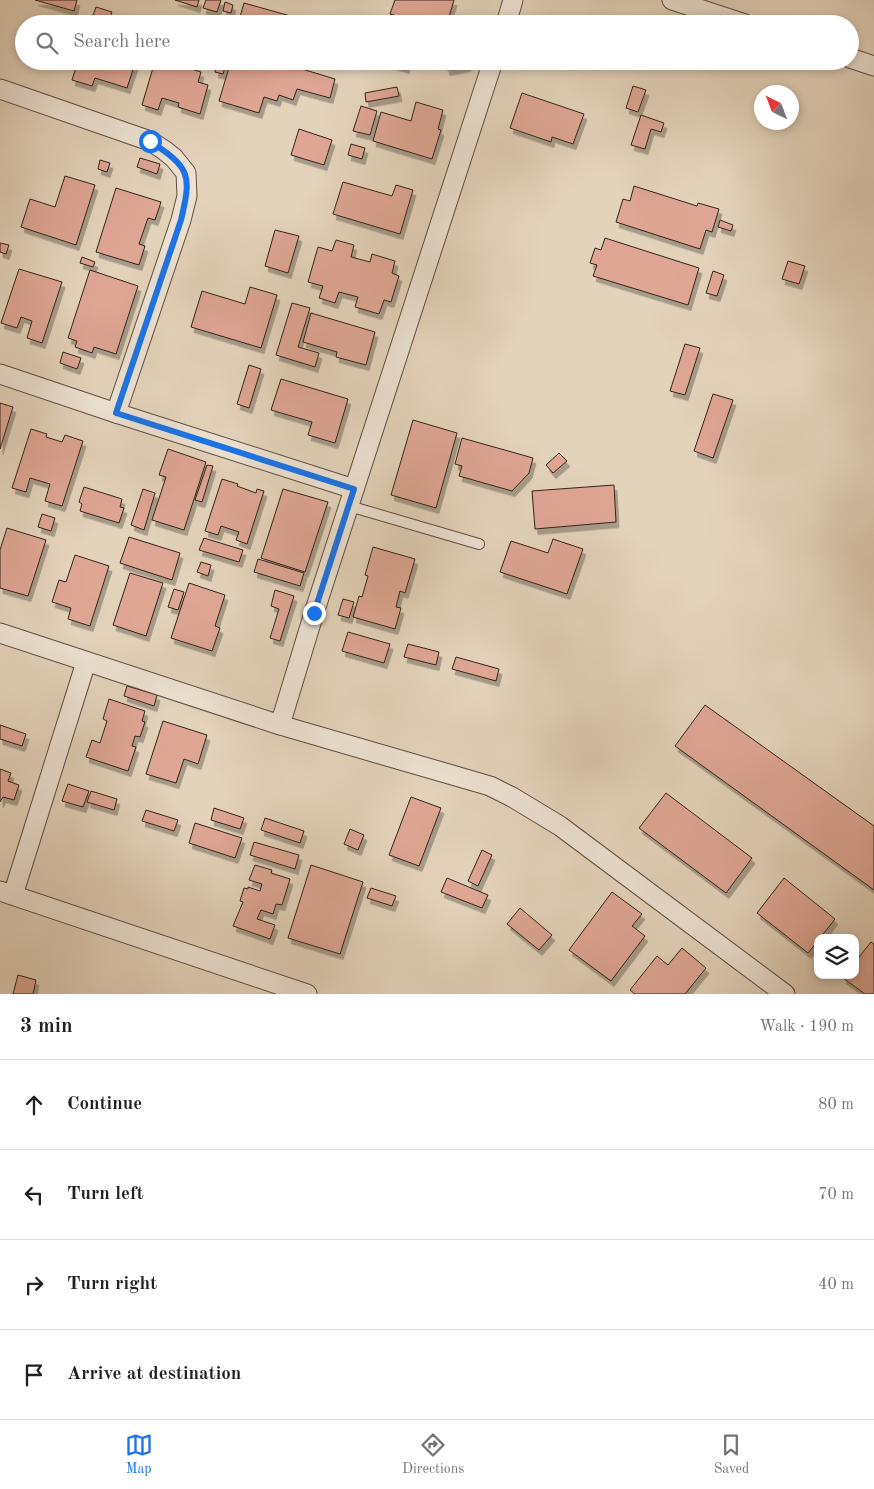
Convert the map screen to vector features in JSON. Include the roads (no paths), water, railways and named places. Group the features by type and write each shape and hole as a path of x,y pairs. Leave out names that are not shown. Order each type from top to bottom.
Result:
{"street":[{"path":"509,15 513,0"},
{"path":"672,0 718,15"},
{"path":"859,61 874,66"},
{"path":"280,724 490,70"},
{"path":"0,88 150,141 174,158 186,173 187,196 181,220 116,413"},
{"path":"0,374 116,413 352,498"},
{"path":"0,633 280,724 490,786 560,826 785,994"},
{"path":"86,662 6,893 307,994"}],"lane":[{"path":"352,498 479,544"}]}
